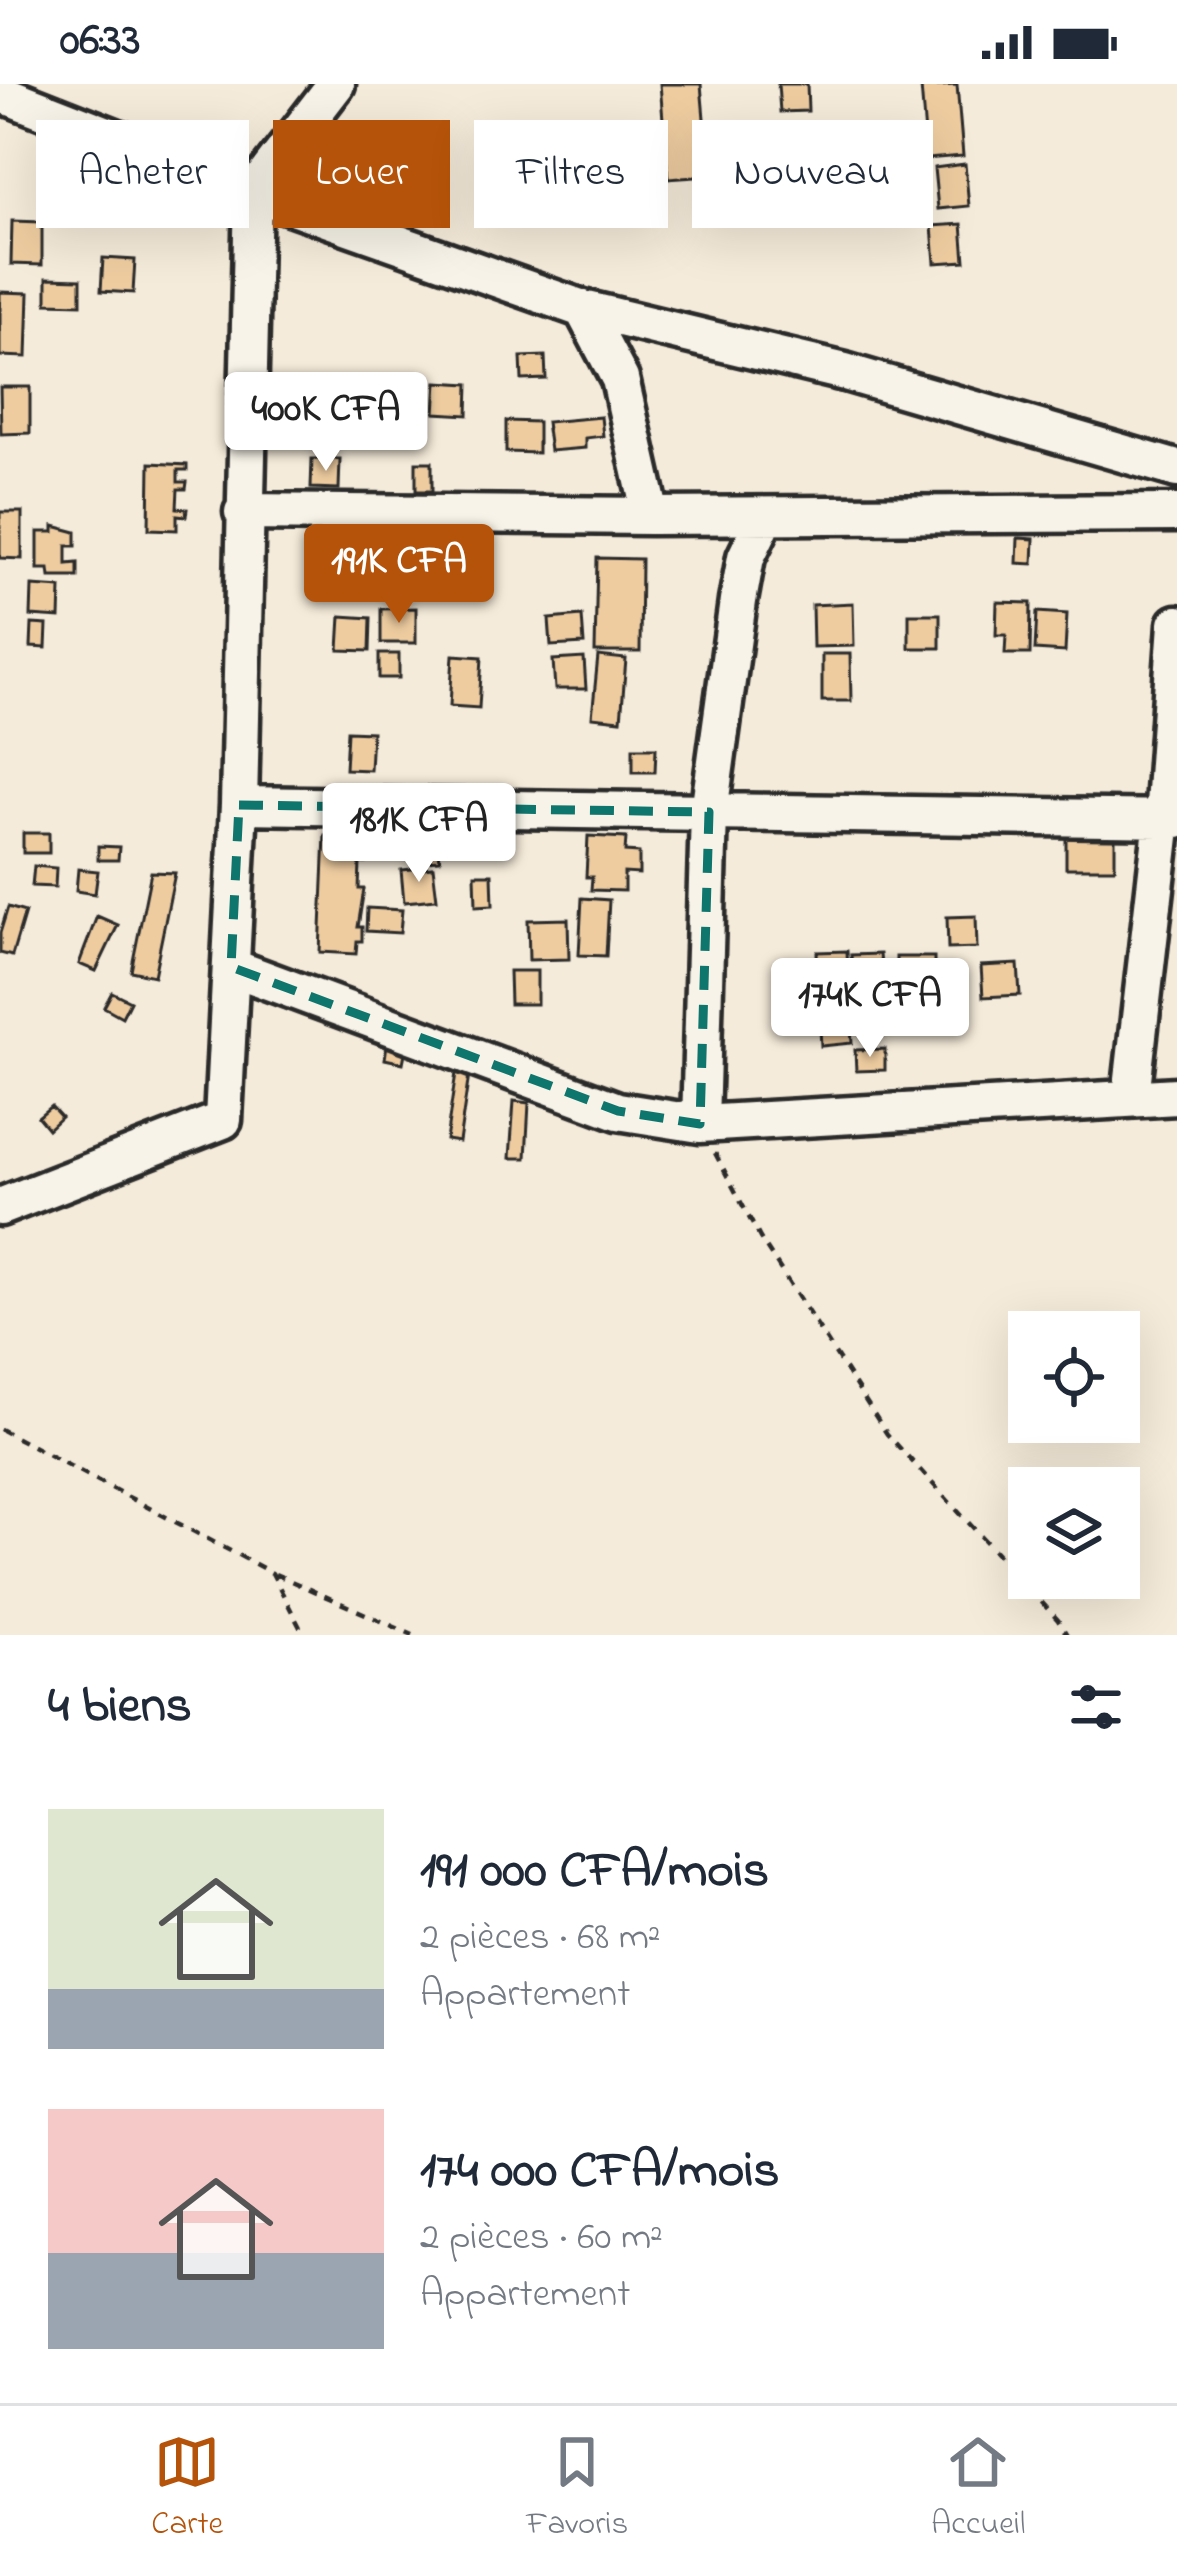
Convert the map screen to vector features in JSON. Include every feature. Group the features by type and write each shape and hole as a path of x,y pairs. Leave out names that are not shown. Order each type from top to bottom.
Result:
{"street":[{"path":"0,1208 223,1120 239,805 253,192 336,84"},
{"path":"0,93 253,192 583,310 845,372 1177,470"},
{"path":"583,310 620,379 651,516"},
{"path":"243,512 1177,514"},
{"path":"700,1124 709,812 737,601 746,557 766,516"},
{"path":"1131,1096 1170,819 1177,624"},
{"path":"239,805 1170,819"},
{"path":"231,968 618,1112 700,1124 1177,1096"}],"path":[{"path":"700,1124 760,1238 887,1434 1058,1620 1066,1635"},
{"path":"0,1429 272,1573 412,1635"},
{"path":"272,1573 304,1635"}],"highlighted area":[{"path":"239,805 709,812 700,1124 618,1111 231,967"}],"building":[{"path":"660,84 701,84 704,120 692,120 692,177 668,179 668,120 663,120"},
{"path":"778,84 807,84 808,111 780,112"},
{"path":"957,85 963,156 933,158 933,120 924,120 921,87"},
{"path":"965,164 969,206 938,209 934,168"},
{"path":"12,221 36,222 36,228 42,228 42,265 11,264"},
{"path":"962,224 965,261 935,263 933,226"},
{"path":"103,258 135,260 133,293 101,291"},
{"path":"47,278 81,279 81,304 47,303"},
{"path":"0,292 29,293 27,357 0,356"},
{"path":"545,356 546,379 522,380 521,357"},
{"path":"437,382 469,384 468,415 435,413"},
{"path":"0,387 30,387 30,433 1,434"},
{"path":"601,417 603,436 585,438 585,448 550,451 546,422"},
{"path":"506,421 538,422 538,453 506,452"},
{"path":"312,459 340,459 339,489 311,488"},
{"path":"416,462 432,462 432,491 416,491"},
{"path":"150,463 187,465 187,470 178,470 178,482 187,482 186,489 178,489 177,508 187,509 186,516 177,515 177,530 149,529"},
{"path":"0,512 22,512 22,559 0,558"},
{"path":"54,526 76,532 76,546 67,546 67,564 78,563 78,577 50,577 49,569 38,569 38,532 54,532"},
{"path":"414,530 416,546 401,549 398,533"},
{"path":"434,530 452,530 452,555 434,555"},
{"path":"1018,538 1034,539 1033,564 1017,563"},
{"path":"597,558 641,559 640,652 595,652"},
{"path":"418,573 419,593 402,594 402,574"},
{"path":"32,586 61,588 60,618 31,616"},
{"path":"997,602 1031,603 1030,654 1005,654 1006,635 996,635"},
{"path":"853,603 854,646 813,647 812,605"},
{"path":"416,608 416,643 381,643 381,609"},
{"path":"1037,612 1067,614 1065,652 1035,650"},
{"path":"909,614 940,614 940,648 909,648"},
{"path":"341,616 371,618 370,651 339,650"},
{"path":"582,616 584,644 551,646 549,619"},
{"path":"32,624 47,625 46,648 31,647"},
{"path":"379,654 399,654 399,678 379,678"},
{"path":"822,654 850,654 851,701 822,701"},
{"path":"453,655 482,657 479,708 450,706"},
{"path":"598,656 626,659 621,720 592,717"},
{"path":"584,658 586,689 555,689 553,660"},
{"path":"347,731 372,732 370,770 345,769"},
{"path":"633,748 656,748 655,772 633,772"},
{"path":"495,829 510,829 511,845 495,846"},
{"path":"23,833 49,833 49,853 23,853"},
{"path":"325,835 361,837 361,849 367,849 366,863 360,863 359,889 364,889 358,927 362,927 362,941 357,941 356,954 320,952"},
{"path":"588,836 626,838 625,852 639,853 639,874 624,873 624,891 591,890 592,877 586,877"},
{"path":"1066,837 1115,838 1115,868 1066,868"},
{"path":"438,844 440,860 415,862 414,846"},
{"path":"98,846 119,847 118,860 98,860"},
{"path":"34,866 56,868 55,887 32,886"},
{"path":"433,867 437,899 404,902 401,870"},
{"path":"78,869 98,871 95,894 76,891"},
{"path":"151,872 175,873 154,976 131,971"},
{"path":"475,874 492,874 493,905 476,906"},
{"path":"582,898 609,900 606,956 579,955"},
{"path":"8,907 25,912 12,956 0,953"},
{"path":"367,908 402,910 400,933 366,931"},
{"path":"97,916 118,925 96,971 79,964"},
{"path":"976,916 977,948 948,949 947,917"},
{"path":"568,919 569,959 529,960 528,920"},
{"path":"847,951 848,975 818,975 817,952"},
{"path":"880,954 882,979 866,980 867,994 854,994 851,955"},
{"path":"896,957 934,957 934,988 896,988"},
{"path":"1018,964 1020,995 983,997 981,966"},
{"path":"509,971 537,971 537,1004 510,1004"},
{"path":"934,990 935,1002 915,1003 914,991"},
{"path":"112,992 130,1001 122,1017 104,1007"},
{"path":"850,1010 852,1043 821,1046 819,1012"},
{"path":"387,1044 406,1048 403,1063 385,1059"},
{"path":"885,1049 885,1070 856,1071 855,1050"},
{"path":"456,1073 469,1075 459,1142 446,1140"},
{"path":"514,1101 529,1103 526,1158 510,1158"},
{"path":"51,1106 61,1117 48,1129 38,1117"}]}
